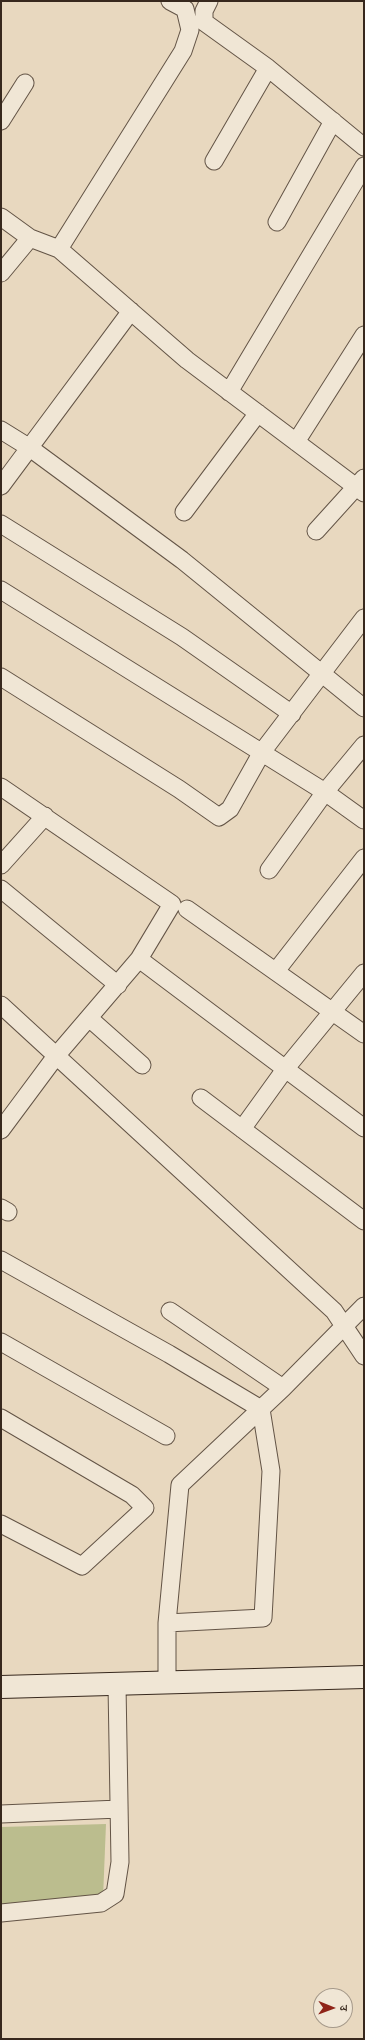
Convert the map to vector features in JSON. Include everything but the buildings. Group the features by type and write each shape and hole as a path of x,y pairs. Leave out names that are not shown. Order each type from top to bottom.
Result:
{"street":[{"path":"59,249 183,51 190,30 185,9 170,1"},
{"path":"209,1 204,11 204,22 268,68 364,146"},
{"path":"214,161 268,68"},
{"path":"1,121 25,83"},
{"path":"277,222 333,121"},
{"path":"229,392 364,166"},
{"path":"1,217 30,238 59,249 187,360 296,442 361,486 316,531"},
{"path":"1,273 30,238"},
{"path":"1,486 130,311"},
{"path":"296,442 364,335"},
{"path":"184,512 258,413"},
{"path":"1,430 30,448 182,560 321,675 364,708"},
{"path":"1,524 182,637 292,714"},
{"path":"1,590 326,792 364,820"},
{"path":"1,677 179,789 219,817 230,809 262,752 364,618"},
{"path":"269,870 326,792 364,745"},
{"path":"1,787 172,904 139,959 56,1056 3,1122"},
{"path":"1,865 45,816"},
{"path":"276,971 364,858"},
{"path":"1,889 118,985"},
{"path":"187,909 333,1010 364,1034"},
{"path":"139,959 364,1128"},
{"path":"242,1128 286,1068 364,973"},
{"path":"1,1005 334,1311 364,1356"},
{"path":"89,1018 142,1065"},
{"path":"200,1098 364,1221"},
{"path":"1,1260 169,1354 261,1409 272,1471 263,1618 167,1623"},
{"path":"167,1684 167,1623 180,1485 283,1388 364,1306"},
{"path":"170,1311 283,1388"},
{"path":"1,1342 166,1436"},
{"path":"1,1418 132,1495 145,1508 82,1566 1,1524"},
{"path":"1,1687 167,1684 364,1677"},
{"path":"1,1913 101,1903 115,1894 120,1862 116,1685"},
{"path":"1,1814 119,1808"}],"green space":[{"path":"106,1824 103,1898 1,1908 1,1827"}]}
